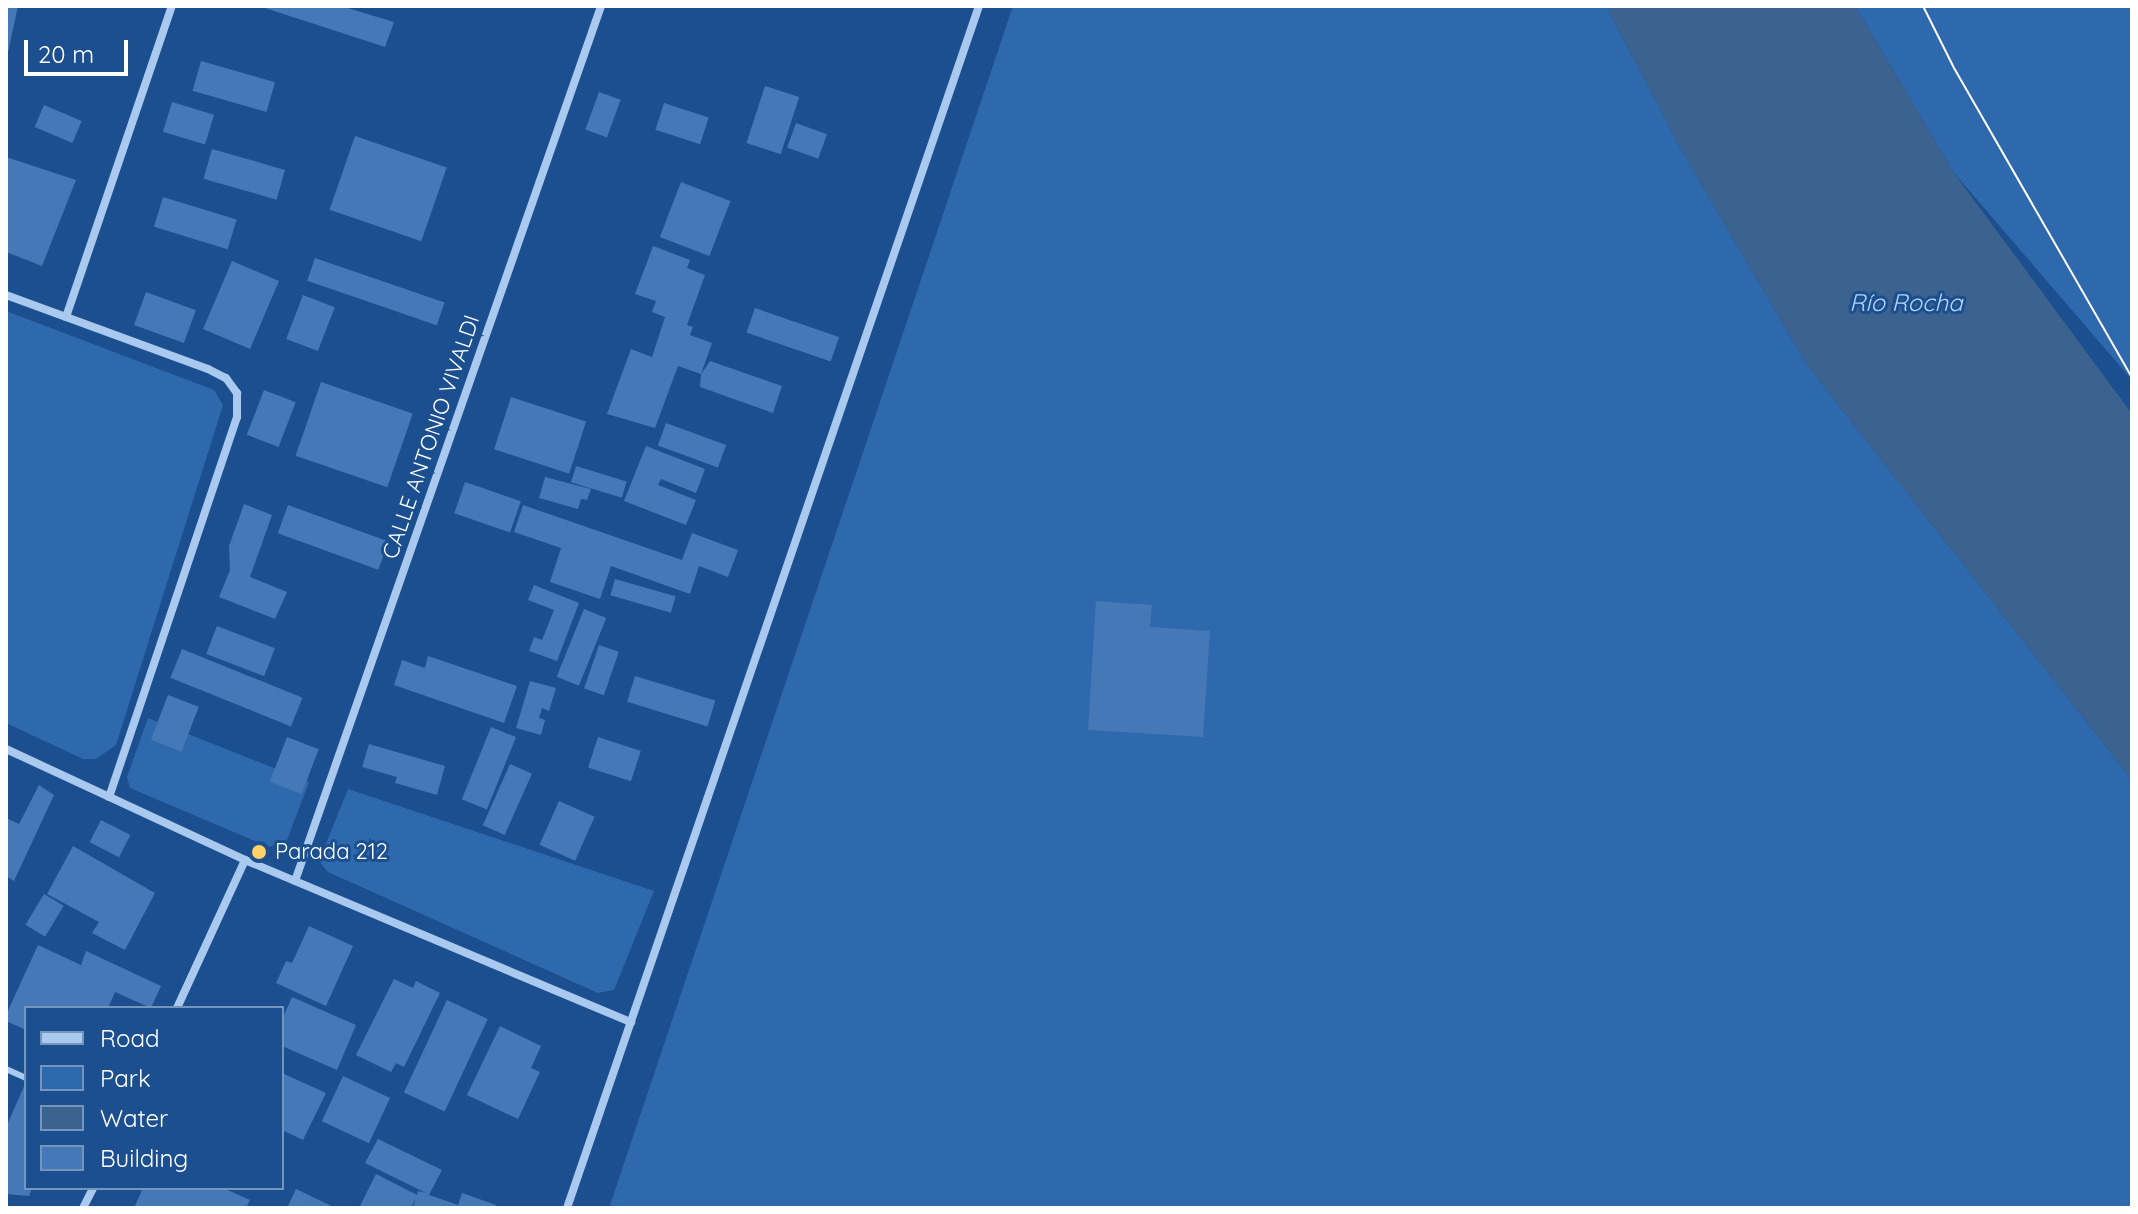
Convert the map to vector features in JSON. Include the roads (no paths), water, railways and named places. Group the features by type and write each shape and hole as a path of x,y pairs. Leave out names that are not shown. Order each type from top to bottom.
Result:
{"street":[{"path":"66,317 172,6"},
{"name":"CALLE ANTONIO VIVALDI","path":"295,881 601,6"},
{"path":"567,1208 979,6"},
{"path":"6,295 208,369 226,378 237,393 237,417 109,797"},
{"path":"6,749 245,860 631,1022"},
{"path":"178,1006 245,860"},
{"path":"83,1208 92,1190"}],"water":[{"name":"Río Rocha","path":"1606,6 1855,6 1954,173 2132,414 2132,780 1807,365 1683,153"}],"tram line":[{"path":"1923,6 1954,68 2132,377"}],"place":[{"name":"Parada 212","path":"259,852"}]}
